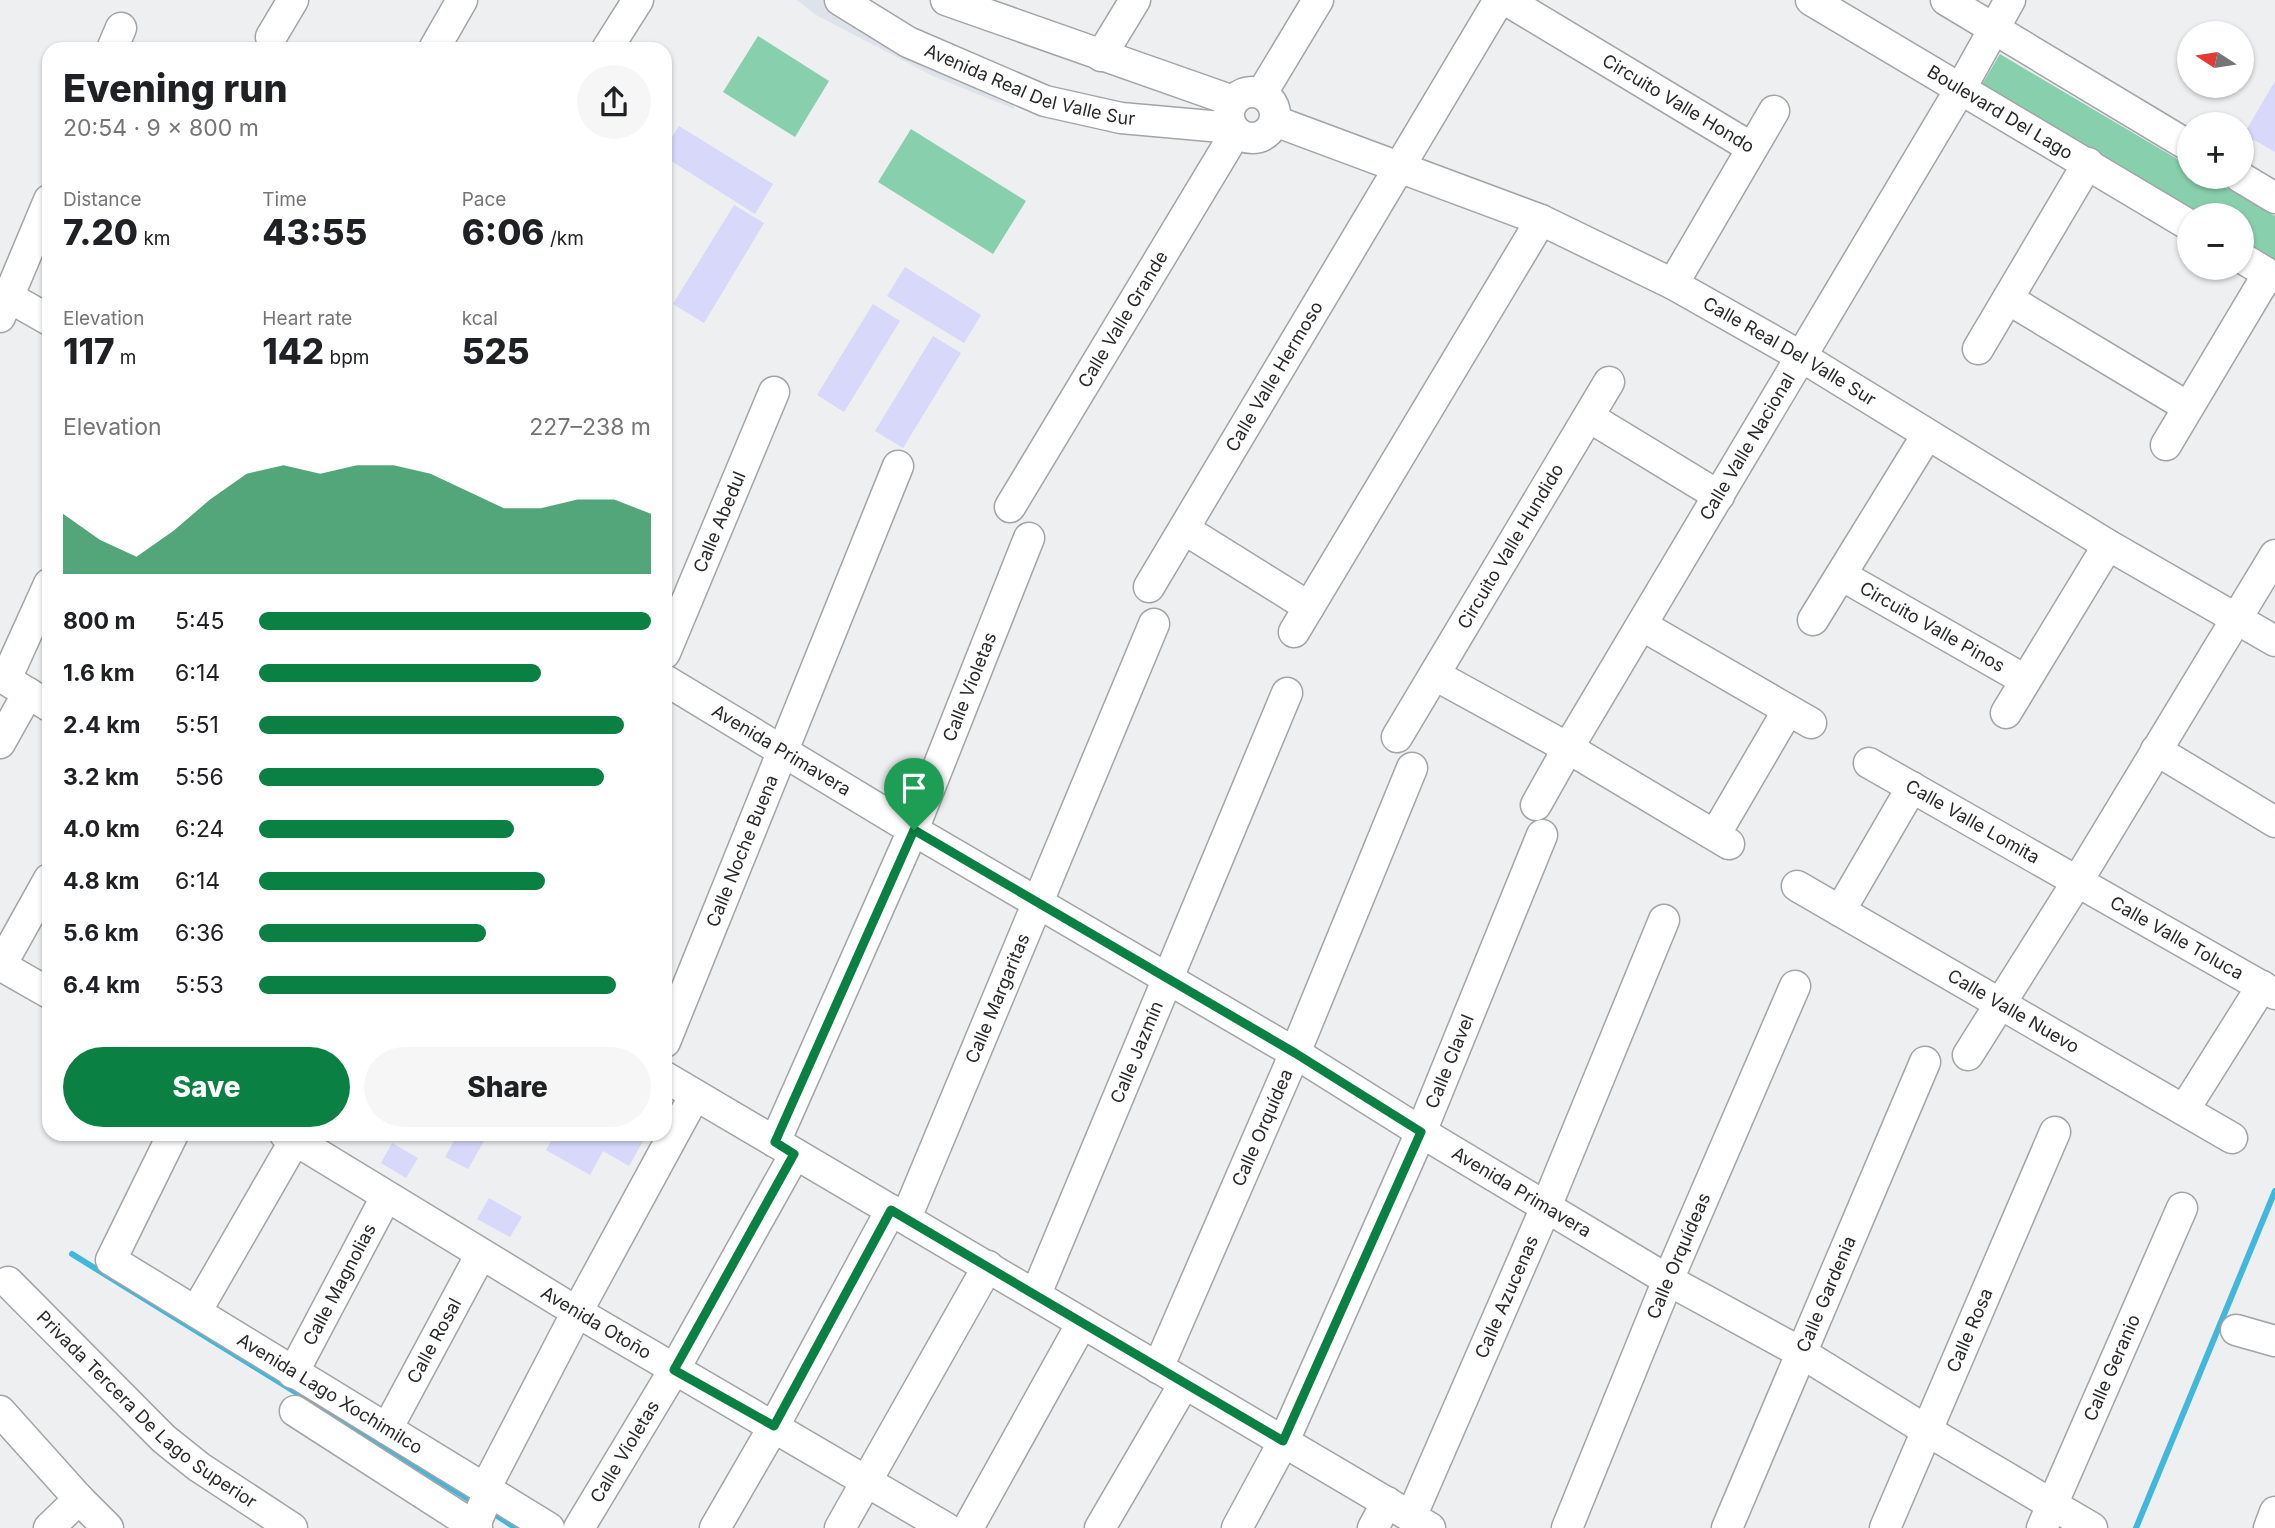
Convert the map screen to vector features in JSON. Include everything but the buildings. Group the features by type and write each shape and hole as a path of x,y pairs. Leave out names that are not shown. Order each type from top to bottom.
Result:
{"street":[{"path":"438,42 462,0"},
{"name":"Avenida Real Del Valle Sur","path":"841,0 908,42 1045,101 1121,118 1234,120"},
{"path":"1101,56 1135,0"},
{"path":"1262,93 1318,0"},
{"path":"1399,167 1499,0"},
{"name":"Circuito Valle Hondo","path":"1506,0 1752,148 1673,284"},
{"name":"Boulevard Del Lago","path":"1811,0 2177,218"},
{"path":"1946,0 2177,139"},
{"name":"Calle Valle Nacional","path":"1536,805 1961,88 2010,0"},
{"path":"611,42 633,2"},
{"path":"958,2 1101,56 1234,120 1244,137 1254,139 1271,130 1276,110 1271,100 1262,93 1252,91 1241,94 1234,120"},
{"path":"271,37 284,3"},
{"path":"1752,148 1774,111"},
{"name":"Calle Valle Grande","path":"1010,507 1234,120"},
{"name":"Calle Real Del Valle Sur","path":"1275,121 1541,220 1673,284 1802,357 2108,545 2275,641"},
{"path":"1978,349 2088,163"},
{"name":"Calle Valle Hermoso","path":"1149,587 1399,167"},
{"path":"2254,185 2275,198"},
{"path":"42,216 3,302 42,317"},
{"path":"1294,632 1541,220"},
{"path":"2166,445 2272,276 2254,265"},
{"path":"2008,299 2188,407"},
{"name":"Circuito Valle Hundido","path":"1397,737 1609,382"},
{"name":"Calle Abedul","path":"672,636 774,392"},
{"path":"1589,417 1719,496"},
{"name":"Circuito Valle Pinos","path":"1813,620 1927,435"},
{"name":"Calle Noche Buena","path":"672,1024 898,466"},
{"path":"1184,529 1309,607"},
{"name":"Calle Violetas","path":"579,1528 674,1370 785,1148 1029,538"},
{"name":"Circuito Valle Pinos","path":"2006,713 2108,545"},
{"path":"1968,1055 2077,882 2275,555"},
{"name":"Circuito Valle Pinos","path":"1841,575 2025,680"},
{"path":"0,743 21,688 42,610"},
{"name":"Calle Margaritas","path":"715,1528 899,1214 1154,624"},
{"path":"1435,675 1568,748 1722,840 1799,717 1643,626"},
{"name":"Avenida Primavera","path":"672,684 914,830 1295,1053 1668,1280 1800,1352 1926,1430 2047,1516 2092,1528"},
{"name":"Calle Jazmín","path":"1036,1294 1287,693"},
{"path":"2156,750 2275,821"},
{"name":"Calle Valle Lomita","path":"1869,763 2077,882"},
{"name":"Calle Orquídea","path":"1158,1368 1295,1053 1412,768"},
{"path":"1840,911 1912,788"},
{"name":"Calle Clavel","path":"1237,1528 1283,1441 1421,1132 1542,835"},
{"name":"Calle Valle Toluca","path":"2077,882 2268,990"},
{"name":"Calle Valle Nuevo","path":"1797,886 2232,1138"},
{"path":"42,891 0,966 42,989"},
{"name":"Calle Azucenas","path":"1400,1519 1546,1207 1664,920"},
{"name":"Calle Orquídeas","path":"1567,1528 1668,1280 1795,986"},
{"path":"2184,1110 2268,990"},
{"name":"Calle Gardenia","path":"1727,1528 1925,1062"},
{"path":"672,1081 1283,1441 1400,1519"},
{"path":"672,1137 695,1095"},
{"name":"Calle Rosa","path":"1885,1528 2055,1132"},
{"name":"Avenida Lago Xochimilco","path":"170,1141 111,1260 197,1310 293,1373 387,1429 479,1515"},
{"path":"197,1310 288,1141"},
{"name":"Avenida Otoño","path":"297,1141 674,1370 946,1528"},
{"path":"479,1515 577,1312 670,1141"},
{"name":"Calle Magnolias","path":"293,1373 386,1196"},
{"name":"Calle Geranio","path":"2047,1516 2182,1208"},
{"name":"Calle Rosal","path":"387,1429 481,1254"},
{"path":"840,1528 988,1266"},
{"name":"Privada Tercera De Lago Superior","path":"8,1282 164,1439 199,1467 292,1528"},
{"path":"968,1528 1082,1324"},
{"path":"2236,1330 2275,1340"},
{"path":"1100,1528 1184,1384"},
{"path":"0,1411 108,1528"},
{"name":"Avenida Lago Xochimilco","path":"295,1411 479,1515 549,1528"},
{"path":"49,1528 79,1499"}],"shaded area":[{"path":"797,0 854,0 1020,79 1014,109 933,76 816,15"}],"green space":[{"path":"758,36 829,81 795,137 723,92"},
{"path":"2000,54 2177,159 2177,189 2229,189 2253,203 2177,203 2177,208 1978,91"},
{"path":"911,129 1026,201 993,254 878,182"},
{"path":"2254,204 2275,216 2275,266 2254,253"}],"waterway":[{"path":"2136,1528 2275,1191"},
{"path":"72,1254 475,1503"},
{"path":"491,1512 516,1528"}],"route":[{"path":"914,830 1295,1053 1421,1132 1283,1441 891,1210 774,1426 674,1370 794,1154 775,1142 914,830"}]}
